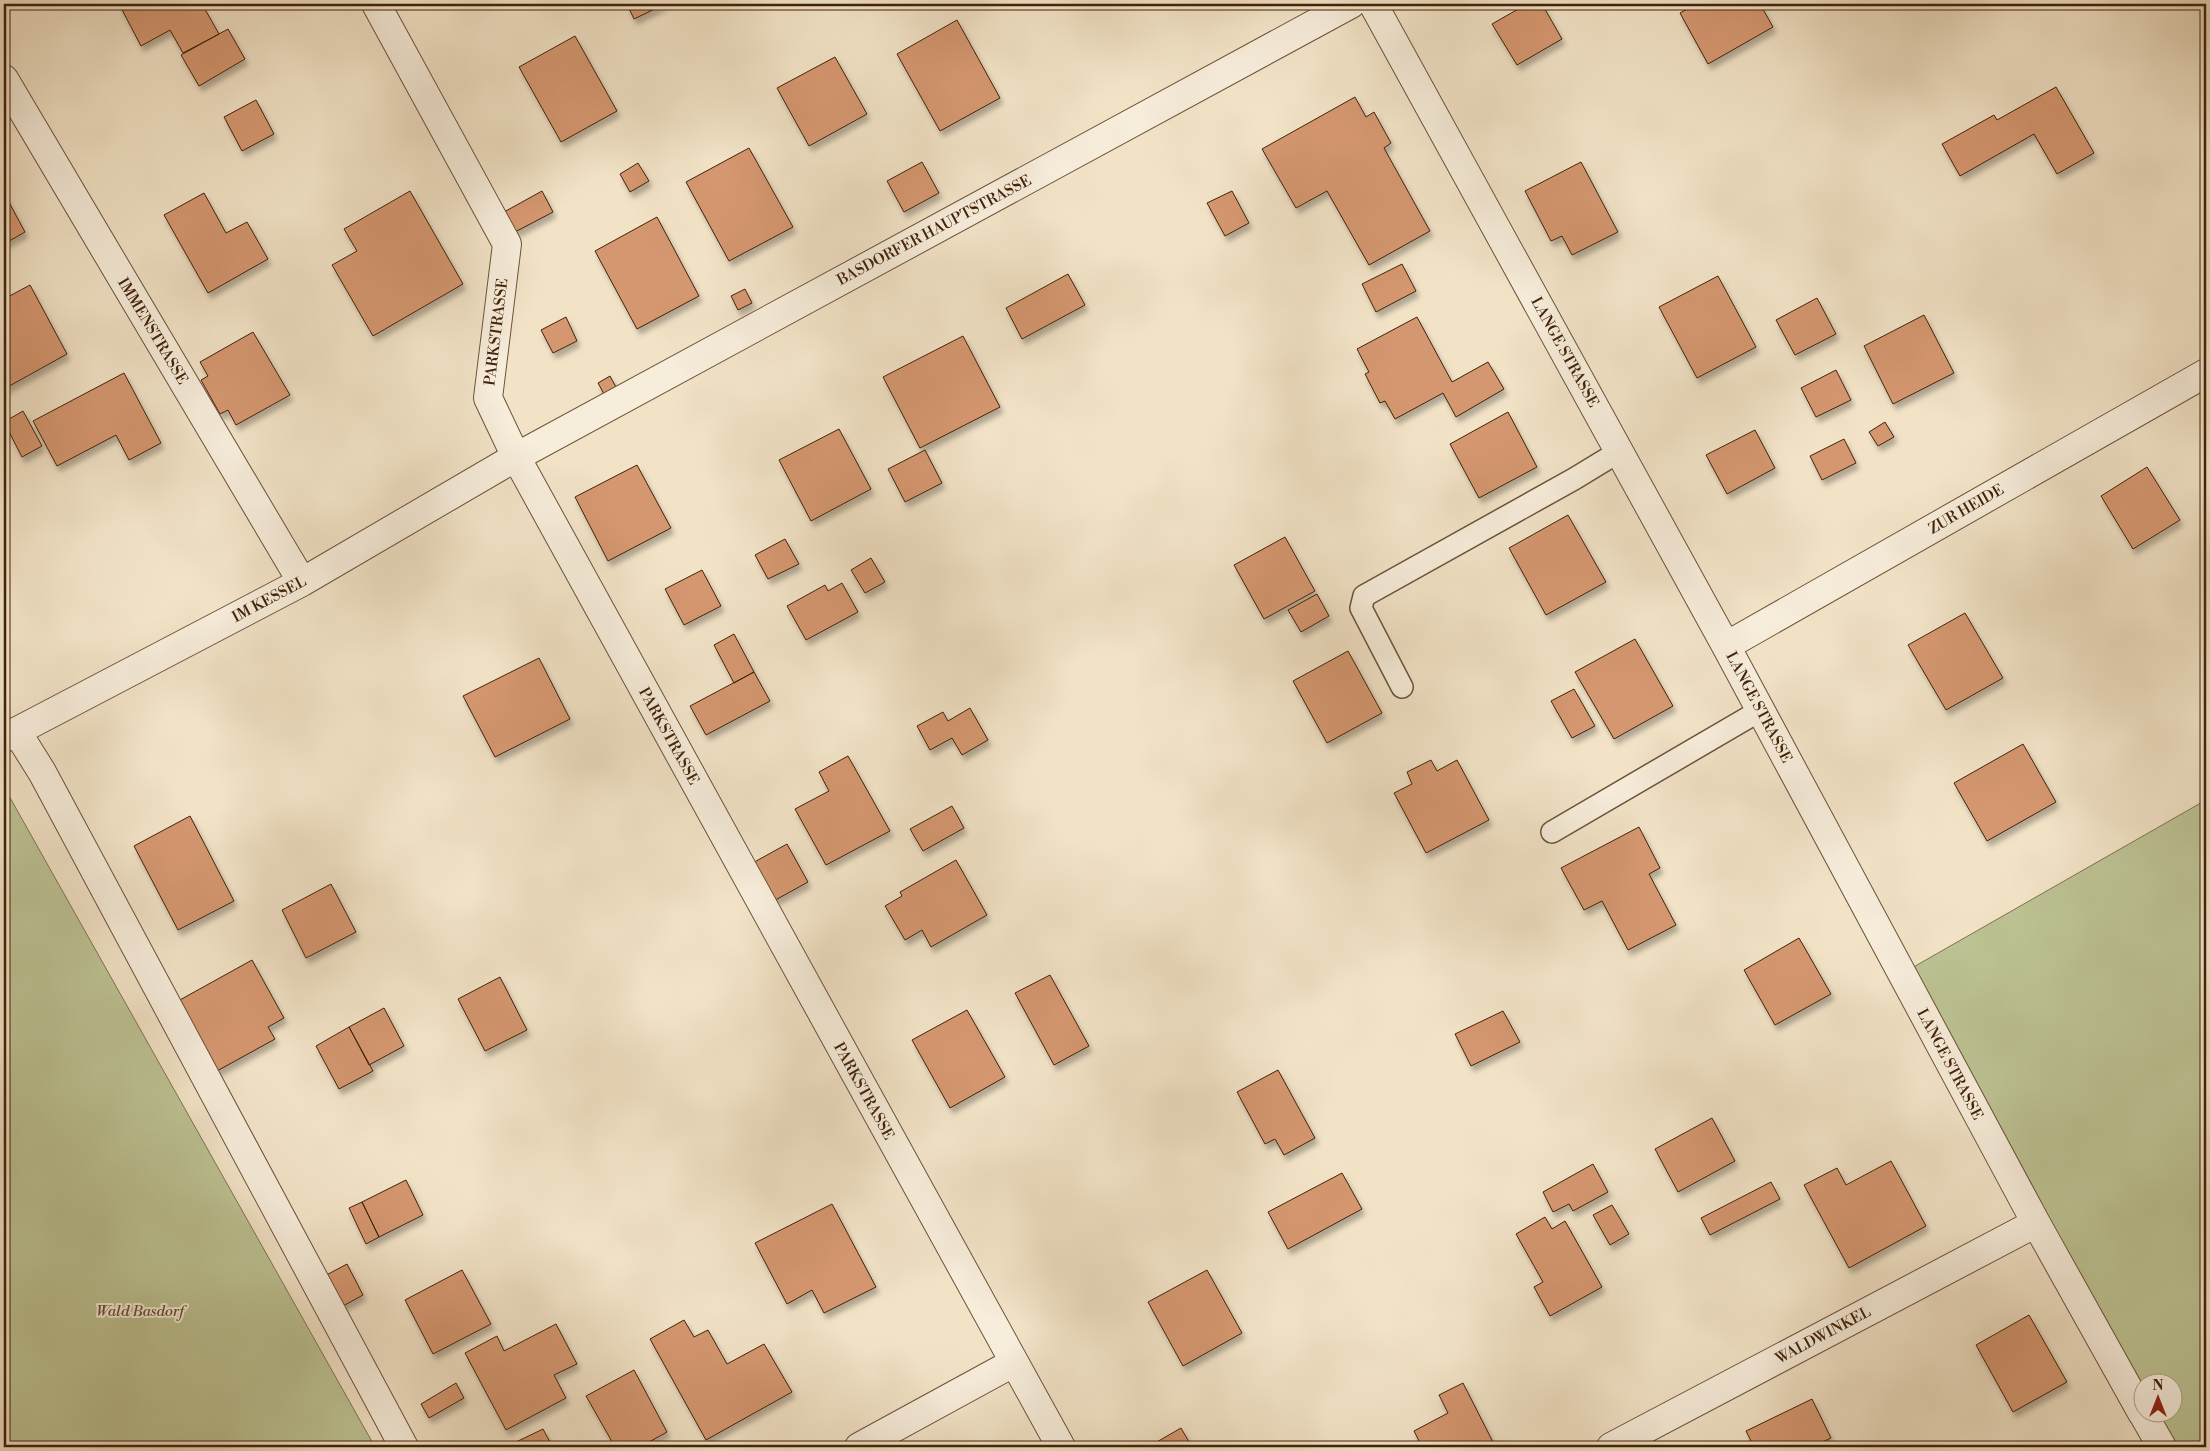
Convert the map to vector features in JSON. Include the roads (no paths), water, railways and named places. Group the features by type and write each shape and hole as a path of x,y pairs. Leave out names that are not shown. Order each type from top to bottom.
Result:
{"street":[{"name":"PARKSTRASSE","path":"376,4 506,244 488,398 516,457 1060,1447"},
{"name":"BASDORFER HAUPTSTRASSE","path":"516,457 1351,4"},
{"name":"LANGE STRASSE","path":"1373,4 1761,710 2036,1223 2132,1393"},
{"name":"IMMENSTRASSE","path":"4,80 302,582"},
{"name":"ZUR HEIDE","path":"1726,646 2206,373"},
{"name":"IM KESSEL","path":"10,735 302,582 516,457"},
{"path":"10,735 42,772 404,1447"},
{"name":"WALDWINKEL","path":"1611,1447 2036,1223"},
{"path":"859,1447 1013,1363"},
{"name":"LANGE STRASSE","path":"2149,1424 2162,1447"}],"lane":[{"path":"1402,686 1362,608 1364,596 1574,480 1620,451"},
{"path":"1552,832 1761,710"}],"park label":[{"name":"Wald Basdorf","path":"140,1311"}]}
